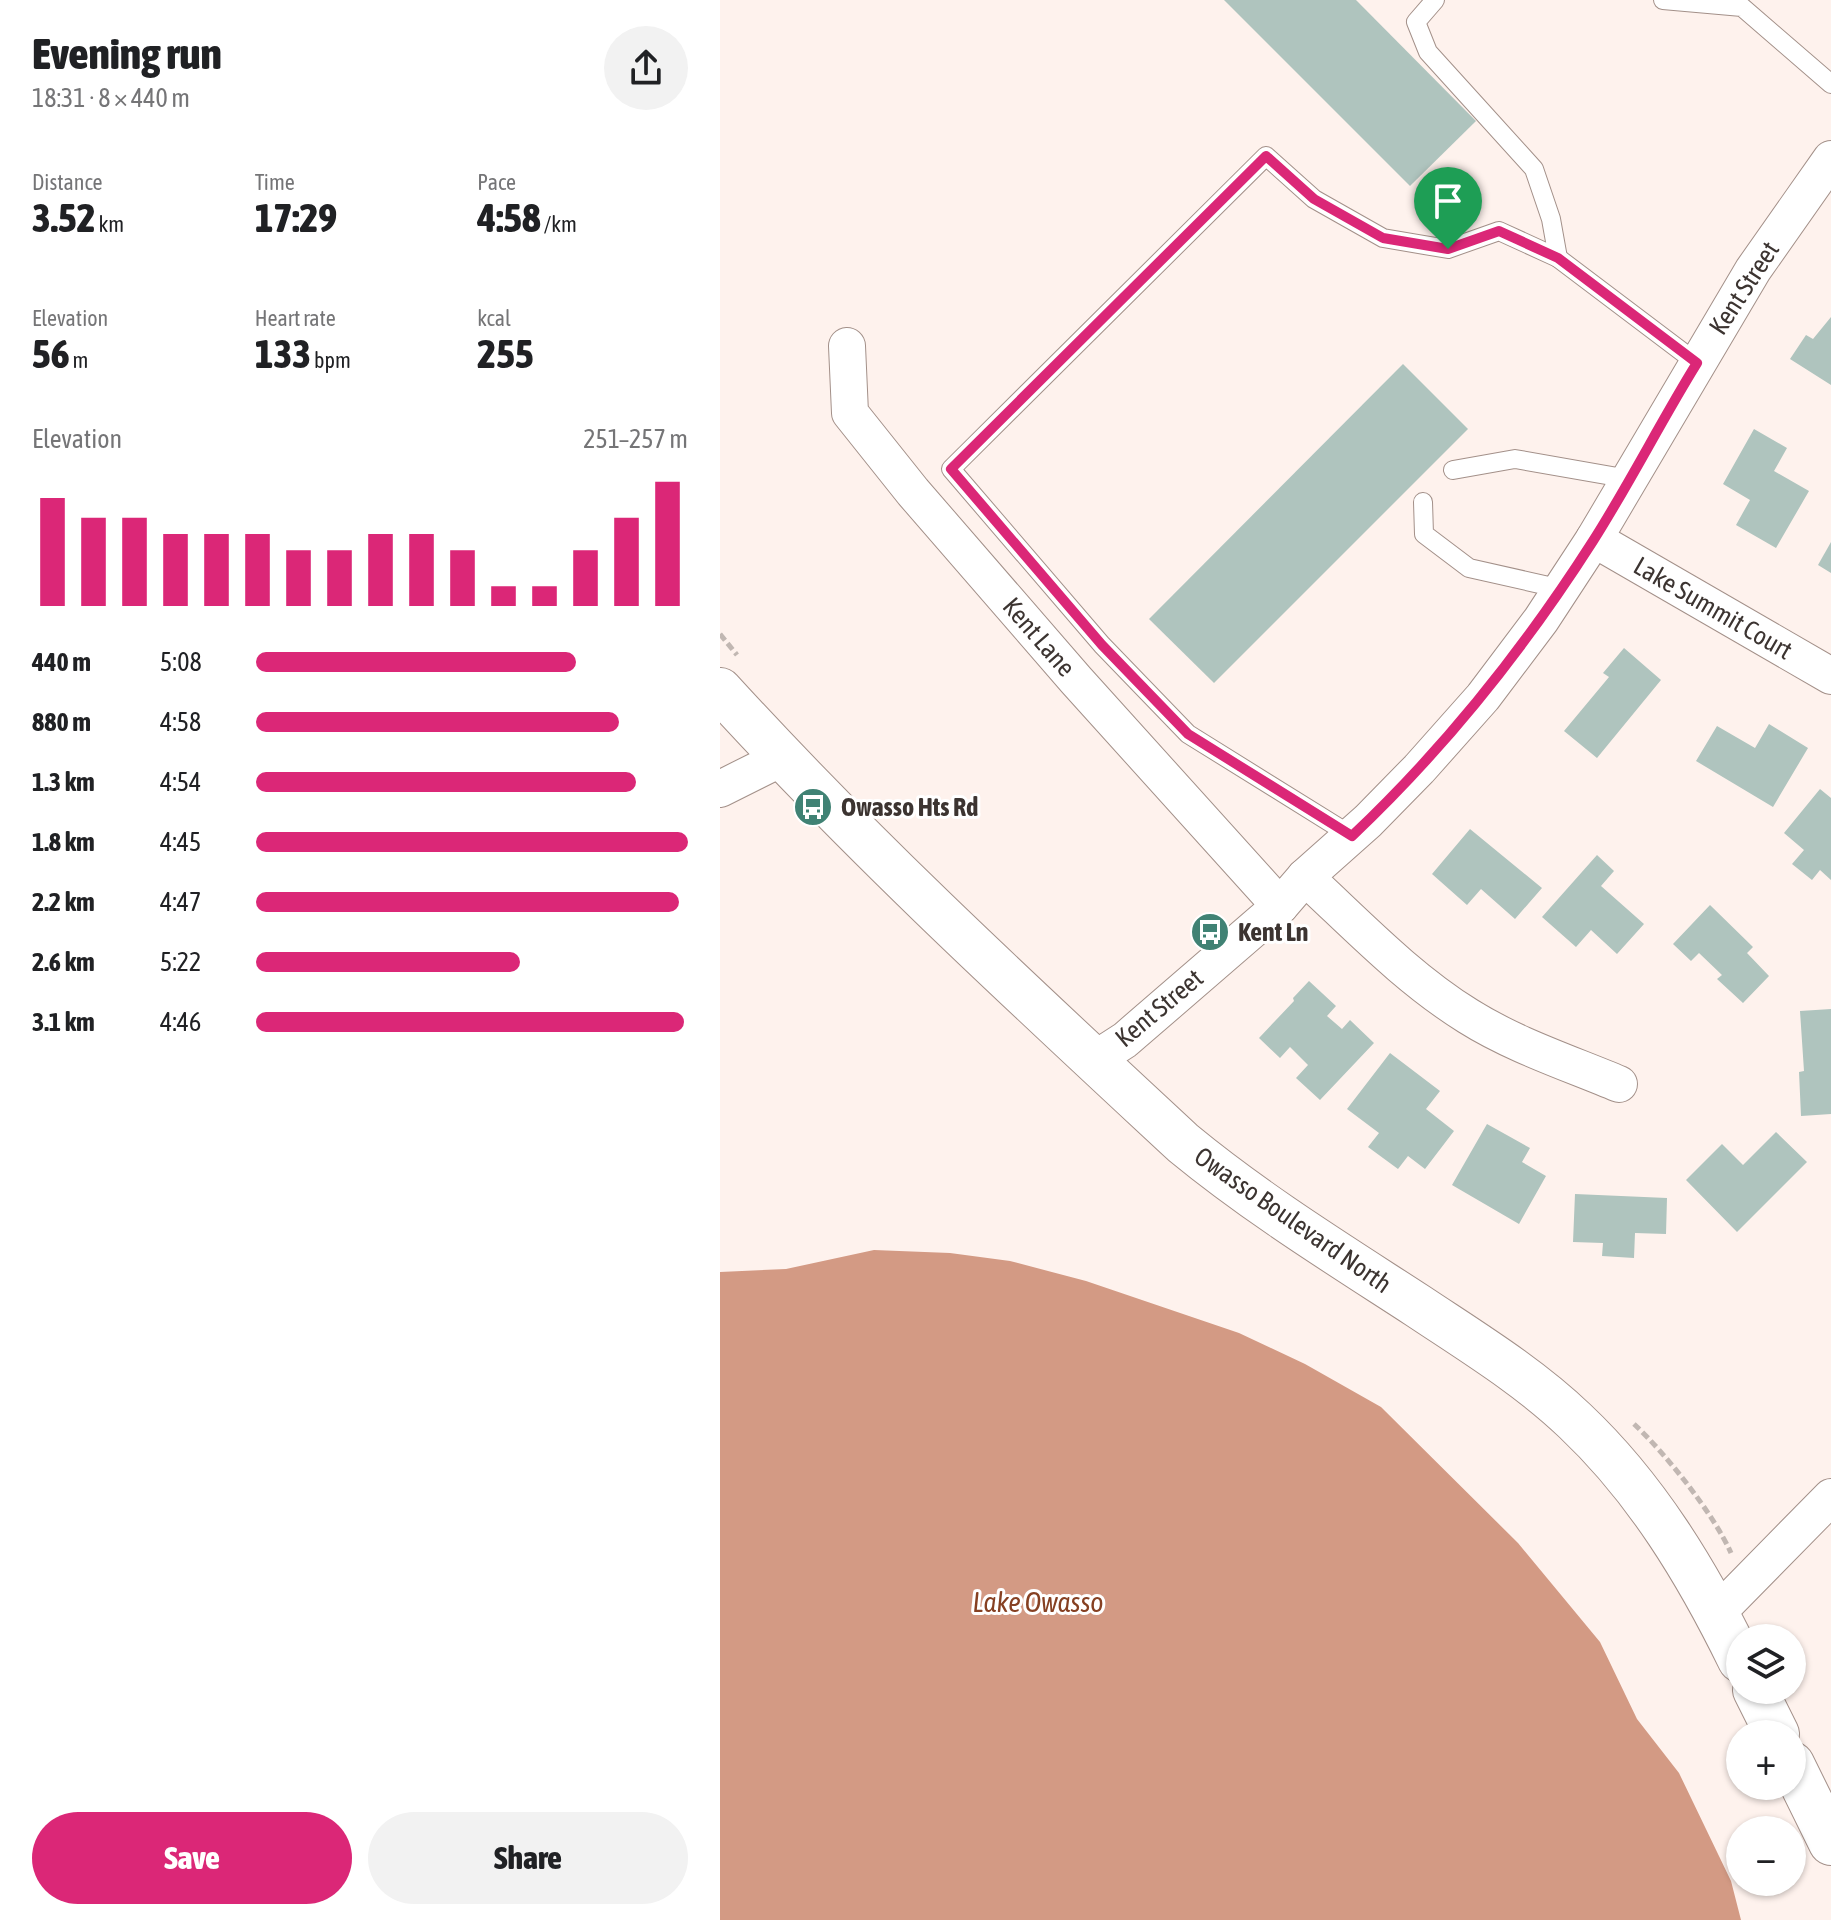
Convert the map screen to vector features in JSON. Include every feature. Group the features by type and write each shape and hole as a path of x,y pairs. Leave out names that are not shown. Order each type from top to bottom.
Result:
{"street":[{"name":"Kent Street","path":"1094,1060 1125,1040 1280,906 1305,877 1352,836 1419,769 1483,697 1562,589 1753,270 1831,159"},
{"name":"Kent Lane","path":"847,346 850,413 923,504 1076,680 1280,906"},
{"name":"Lake Summit Court","path":"1594,539 1831,676"},
{"name":"Owasso Boulevard North","path":"729,673 782,758 879,857 1183,1143 1275,1213 1486,1351 1575,1421 1619,1467 1658,1517 1694,1572 1731,1598 1735,1624"},
{"path":"720,789 782,758"},
{"path":"1305,877 1399,965 1471,1018 1518,1042 1619,1084"},
{"path":"1731,1598 1831,1497"},
{"path":"1806,1792 1831,1843"}],"lane":[{"path":"1435,0 1416,22 1428,52 1534,169 1551,219 1558,258"},
{"path":"1663,0 1742,3 1831,84"},
{"path":"1352,836 1188,734 1102,645 951,469 1266,156 1314,199 1383,238 1448,249 1499,231 1558,258 1697,363"},
{"path":"1453,470 1515,459 1629,479"},
{"path":"1423,502 1424,534 1469,568 1562,589"}],"path":[{"path":"720,634 729,673"},
{"path":"1625,1415 1653,1442 1728,1547 1731,1598"}],"water":[{"name":"Lake Owasso","path":"874,1250 950,1253 1010,1261 1086,1281 1239,1333 1305,1364 1381,1407 1518,1543 1600,1642 1637,1719 1679,1773 1726,1871 1726,1896 1735,1896 1741,1920 720,1920 720,1272 786,1269"}],"building":[{"path":"1224,0 1356,0 1476,121 1410,186"},
{"path":"1831,317 1831,385 1790,359 1806,335 1813,339"},
{"path":"1403,364 1468,429 1214,683 1149,619"},
{"path":"1754,429 1787,448 1774,471 1809,491 1776,548 1736,525 1750,500 1723,484"},
{"path":"1831,542 1831,573 1818,565"},
{"path":"1624,648 1661,680 1597,758 1564,731 1609,677 1603,673"},
{"path":"1769,724 1808,748 1773,807 1696,761 1717,726 1755,748"},
{"path":"1820,789 1831,798 1831,880 1820,870 1812,880 1792,864 1804,850 1784,833"},
{"path":"1470,829 1542,888 1515,919 1481,889 1467,905 1432,874"},
{"path":"1597,855 1614,871 1601,886 1644,924 1617,954 1591,930 1576,947 1542,917"},
{"path":"1710,905 1753,947 1747,953 1769,976 1743,1003 1717,979 1722,975 1699,953 1691,961 1673,944"},
{"path":"1309,981 1336,1006 1327,1016 1342,1029 1350,1020 1374,1043 1320,1100 1296,1078 1308,1065 1290,1047 1280,1058 1259,1038"},
{"path":"1831,1009 1831,1114 1801,1116 1799,1072 1804,1071 1800,1011"},
{"path":"1390,1053 1440,1091 1426,1109 1454,1131 1425,1169 1408,1156 1398,1169 1368,1147 1379,1133 1347,1109"},
{"path":"1487,1124 1530,1148 1522,1162 1546,1176 1519,1224 1452,1185"},
{"path":"1776,1132 1807,1162 1737,1232 1686,1180 1722,1144 1743,1165"},
{"path":"1575,1194 1667,1198 1666,1234 1635,1233 1634,1258 1602,1256 1603,1243 1573,1242"}],"place":[{"name":"Owasso Hts Rd","path":"813,807"},
{"name":"Kent Ln","path":"1210,932"}],"route":[{"path":"1266,156 1314,199 1383,238 1448,249 1499,231 1558,258 1697,363 1594,539 1541,620 1483,697 1419,769 1352,836 1188,734 1102,645 951,469 1266,156"}]}
